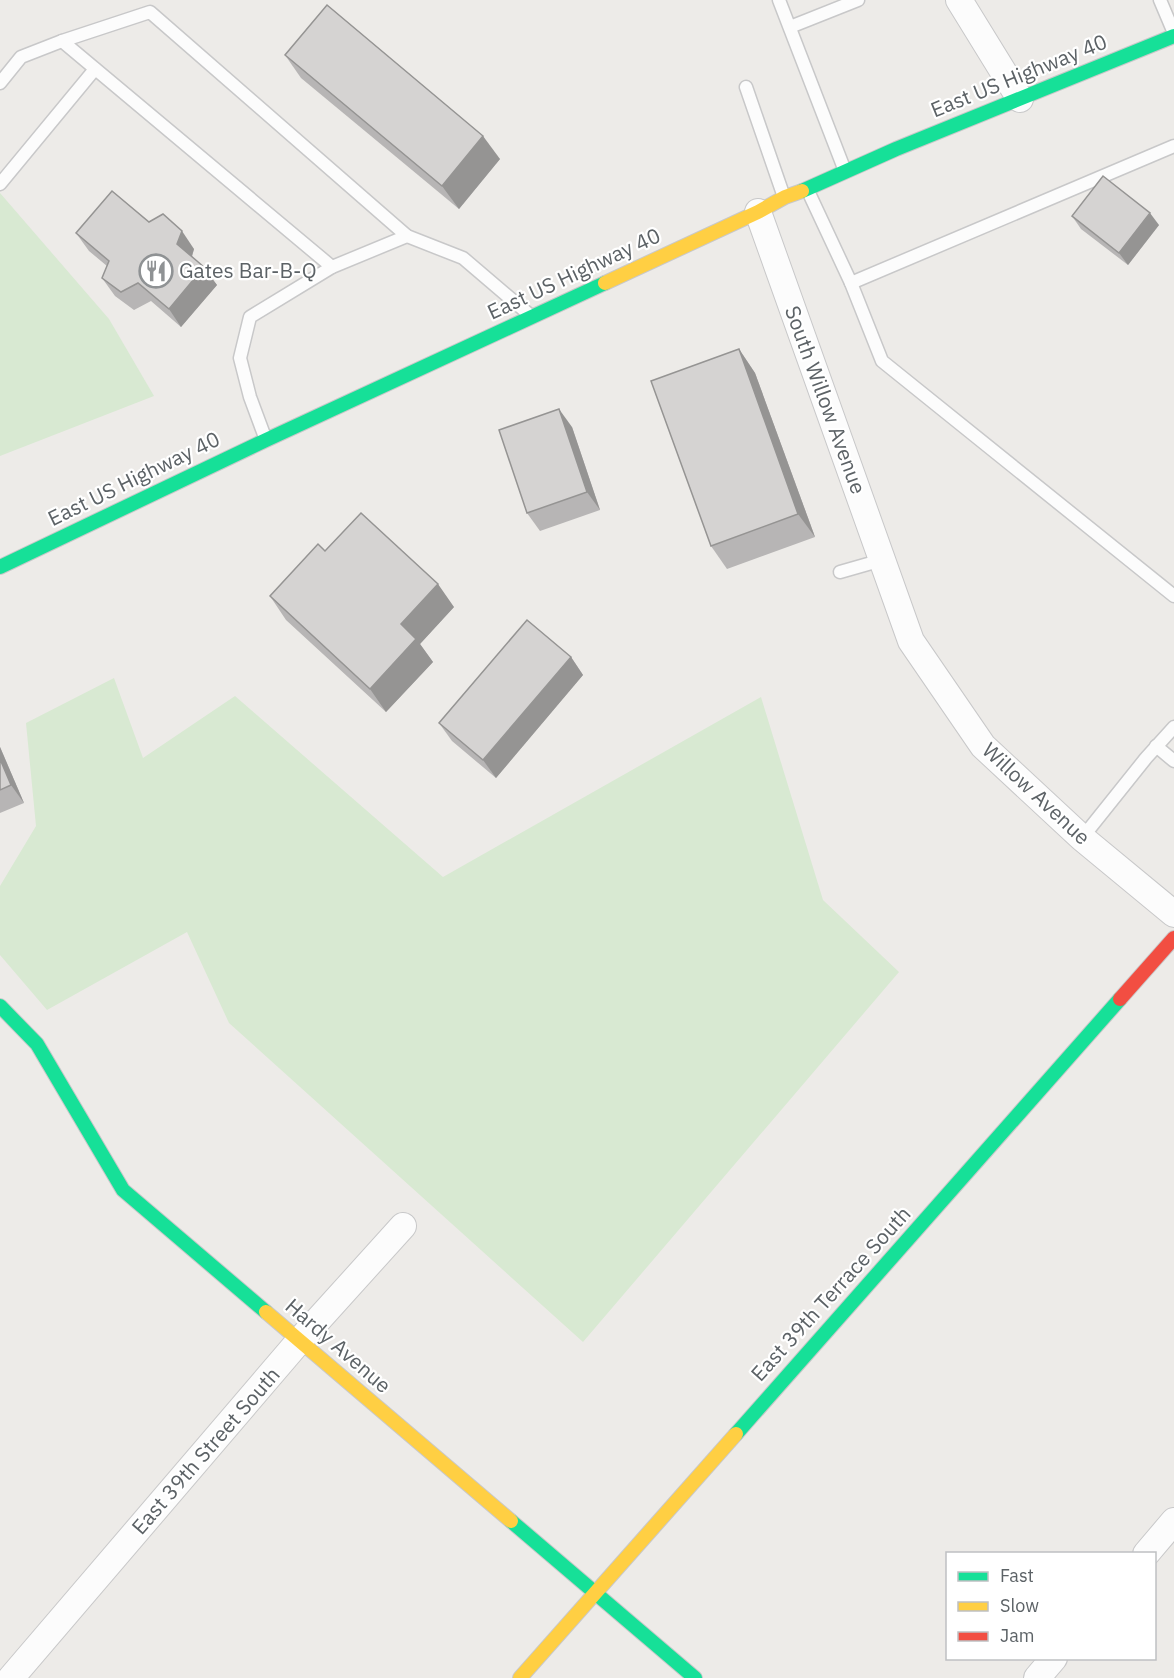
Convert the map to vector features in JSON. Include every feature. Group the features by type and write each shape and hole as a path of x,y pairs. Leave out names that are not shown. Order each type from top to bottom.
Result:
{"street":[{"path":"959,0 1020,99"},
{"name":"East US Highway 40","path":"0,567 266,440 758,212 784,197 1174,35"},
{"name":"South Willow Avenue","path":"758,212 892,588"},
{"name":"Willow Avenue","path":"892,588 911,641 983,746 1082,838 1174,914"},
{"name":"East 39th Terrace South","path":"520,1678 1174,938"},
{"name":"Hardy Avenue","path":"0,1006 37,1044 123,1190 695,1678"},
{"name":"East 39th Street South","path":"11,1678 300,1340 404,1227"},
{"path":"1148,1552 1174,1521"},
{"path":"1037,1678 1053,1660"}],"lane":[{"path":"779,0 845,172"},
{"path":"790,27 858,0"},
{"path":"1160,0 1174,35"},
{"path":"0,83 21,57 150,12 407,236 463,258 531,317"},
{"path":"62,41 332,267"},
{"path":"0,184 95,69"},
{"path":"746,87 784,197"},
{"path":"851,283 1174,146"},
{"path":"807,189 851,283 882,361 1174,596"},
{"path":"266,440 250,396 240,358 250,317 332,267 407,236"},
{"path":"840,572 882,560"},
{"path":"1082,838 1174,727"},
{"path":"1156,746 1174,761"}],"green space":[{"path":"0,193 109,319 154,396 0,456"},
{"path":"114,678 143,758 235,696 443,877 761,697 823,900 899,972 583,1342 229,1023 187,932 47,1010 0,955 0,886 36,826 26,723"}],"building":[{"path":"327,5 483,136 442,186 285,55"},
{"path":"1103,176 1150,213 1119,253 1072,216"},
{"name":"Gates Bar-B-Q","path":"112,191 149,222 163,214 182,231 177,244 204,267 169,309 138,283 121,292 102,278 109,261 76,233"},
{"path":"739,349 798,514 711,546 651,381"},
{"path":"559,409 587,492 527,513 499,430"},
{"path":"361,513 438,584 401,624 416,639 370,689 270,596 318,544 325,551"},
{"path":"527,620 571,657 483,760 439,723"},
{"path":"0,759 11,785 0,790"}],"traffic: fast":[{"path":"802,191 896,149 1174,36"},
{"path":"0,567 266,440 605,283"},
{"path":"736,1434 1120,999"},
{"path":"0,1006 37,1044 123,1190 266,1312"},
{"path":"511,1521 695,1678"}],"traffic: slow":[{"path":"605,283 802,191"},
{"path":"266,1312 511,1521"},
{"path":"520,1678 736,1434"}],"traffic: jam":[{"path":"1120,999 1174,938"}],"place":[{"name":"Gates Bar-B-Q","path":"156,271"}]}
